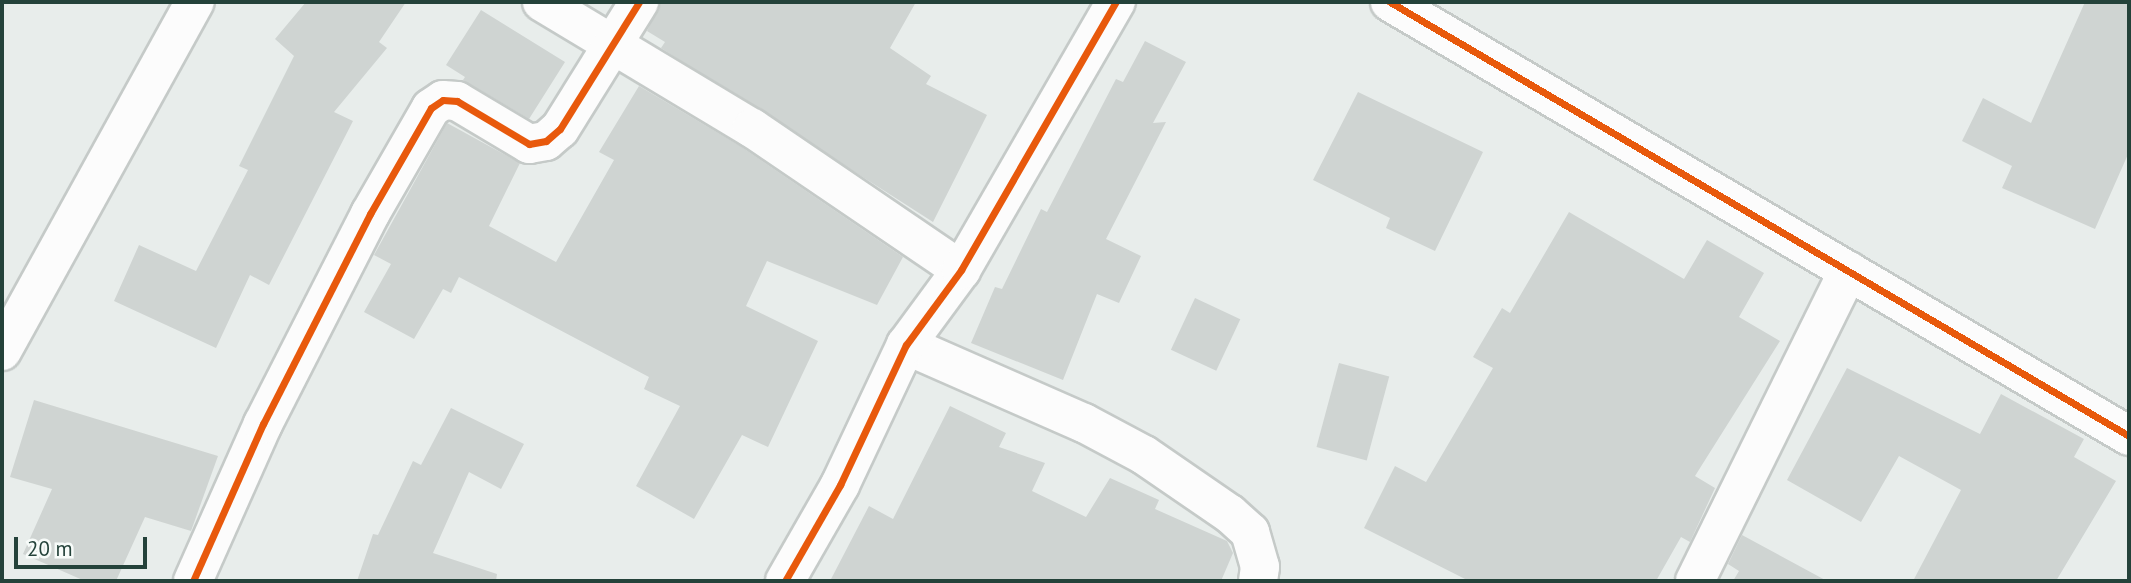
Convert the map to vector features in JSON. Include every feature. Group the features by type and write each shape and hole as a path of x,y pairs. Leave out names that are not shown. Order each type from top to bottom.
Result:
{"street":[{"path":"2,351 195,2"},
{"path":"542,2 752,128 961,270"},
{"path":"193,581 263,424 370,214 431,108 443,100 457,101 529,144 541,144 560,130 639,2"},
{"path":"785,581 840,485 906,345 961,270 1116,2"},
{"path":"1390,2 2129,436"},
{"path":"1695,581 1848,271"},
{"path":"906,345 1084,423 1166,470 1250,532 1259,559 1258,581"}],"building":[{"path":"306,2 406,2 379,42 387,48 334,112 353,121 269,285 250,275 216,348 114,301 139,245 196,271 248,170 239,166 294,56 275,39"},
{"path":"661,2 916,2 890,48 931,76 926,84 987,115 933,222 661,48 665,42 647,31"},
{"path":"2085,2 2129,2 2129,152 2095,229 2002,188 2012,166 1962,141 1983,98 2031,123"},
{"path":"481,10 565,62 529,119 463,80 465,77 446,65"},
{"path":"1145,41 1186,62 1153,123 1166,122 1106,239 1141,256 1119,303 1097,294 1063,380 971,343 995,287 1002,289 1041,209 1047,212 1116,79 1123,82"},
{"path":"639,86 740,146 903,257 877,305 767,261 746,306 818,341 768,447 742,435 694,519 636,486 680,406 644,389 649,377 459,277 451,293 443,289 414,339 364,312 391,264 374,255 447,123 520,163 489,226 556,262 614,160 599,152"},
{"path":"1358,92 1483,152 1435,251 1386,228 1390,218 1313,180"},
{"path":"1569,212 1684,279 1707,240 1764,273 1739,317 1780,341 1695,476 1715,488 1690,542 1681,537 1656,581 1469,581 1364,528 1395,466 1426,482 1493,368 1473,357 1502,308 1510,313"},
{"path":"1195,298 1240,319 1216,371 1171,350"},
{"path":"1339,363 1389,376 1367,460 1316,447"},
{"path":"1847,368 1980,434 2001,394 2084,439 2074,457 2116,481 2056,581 1913,581 1961,490 1899,456 1861,522 1787,480"},
{"path":"34,400 218,456 191,531 145,517 116,581 85,581 23,554 52,489 10,477"},
{"path":"950,406 1006,433 999,447 1045,463 1032,491 1086,517 1110,478 1159,500 1155,509 1227,541 1233,553 1221,581 830,581 869,506 893,519"},
{"path":"451,408 524,444 501,489 469,472 433,553 497,574 496,581 357,581 373,534 378,535 413,461 421,465"},
{"path":"1742,535 1827,581 1733,581 1739,571 1728,564"}],"cycle path":[{"path":"193,581 263,424 370,214 431,108 443,100 457,101 529,144 546,141 560,129 639,2"},
{"path":"785,581 840,485 906,345 961,270 1116,2"},
{"path":"1390,2 2129,436"}]}
